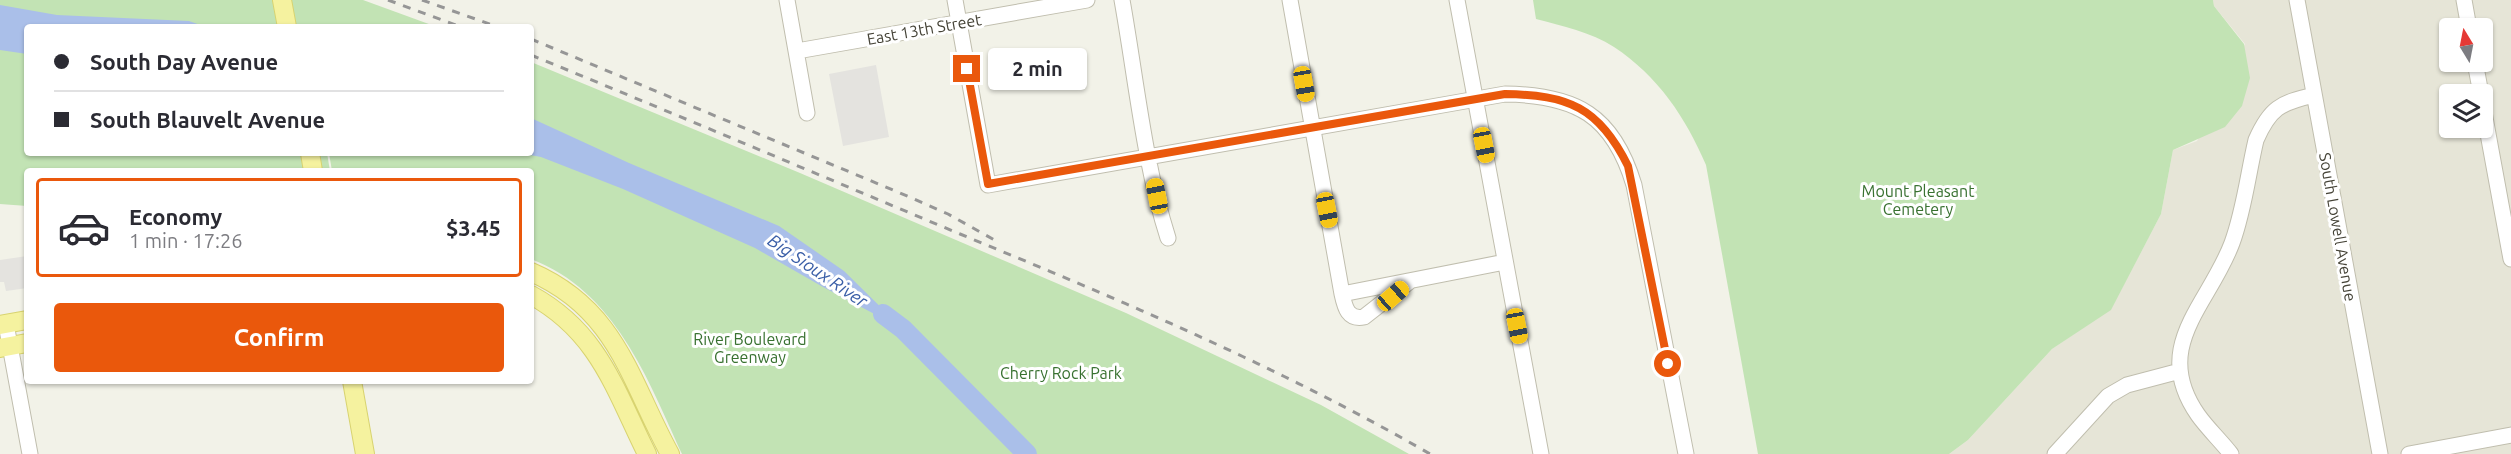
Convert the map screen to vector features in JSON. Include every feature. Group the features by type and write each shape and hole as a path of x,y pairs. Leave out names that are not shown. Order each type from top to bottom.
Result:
{"main road":[{"path":"282,4 286,24"},
{"path":"534,274 569,295 586,309 615,343 636,379 670,454"},
{"path":"534,296 572,324 598,355 617,388 646,454"},
{"path":"3,324 24,320"},
{"path":"353,384 365,454"}],"street":[{"path":"787,0 807,113"},
{"path":"955,0 988,184 1505,94 1537,94 1561,99 1584,110 1600,123 1618,145 1634,185 1686,454"},
{"name":"East 13th Street","path":"796,51 1087,0"},
{"path":"1122,0 1149,156 1161,216 1168,238"},
{"path":"1290,0 1342,294 1349,315 1356,319 1364,317 1410,281"},
{"path":"1457,0 1541,454"},
{"name":"South Lowell Avenue","path":"2297,0 2380,454"},
{"path":"2464,0 2467,18"},
{"path":"2231,454 2198,415 2184,389 2179,354 2184,337 2232,243 2256,140 2263,125 2271,113 2283,104 2314,95"},
{"path":"2489,138 2511,259"},
{"path":"1342,294 1505,262"},
{"path":"3,324 12,346 30,454"},
{"path":"2055,454 2108,396 2127,385 2180,371"},
{"path":"2409,454 2511,435"}],"shaded area":[{"path":"2213,0 2511,0 2511,454 1949,454 1968,440 2052,349 2111,309 2161,214 2173,150 2197,141 2245,44 2214,6"},
{"path":"876,65 889,137 843,146 829,74"},
{"path":"24,256 24,288 6,291 4,282 0,282 0,260"}],"green space":[{"path":"0,0 363,0 429,24 24,24 24,156 328,156 330,168 24,168 24,206 0,204"},
{"name":"Mount Pleasant Cemetery","path":"1533,0 2213,0 2214,6 2244,44 2250,78 2242,106 2225,127 2173,150 2161,214 2111,310 2052,349 1968,440 1949,454 1758,454 1706,165 1698,148 1669,99 1630,58 1596,37 1536,19"},
{"path":"534,63 800,173 1126,313 1321,405 1409,454 1027,454 930,356 1023,454 682,454 641,368 607,315 585,292 560,273 534,260 534,168 332,168 330,156 534,156"}],"water":[{"path":"0,5 57,15 189,21 198,24 24,24 24,54 0,50"},
{"path":"534,119 629,163 779,226 844,271 903,329 755,248 623,189 534,156"}],"waterway":[{"name":"Big Sioux River","path":"883,314 903,329 1027,454"}],"railway":[{"path":"388,0 453,24"},
{"path":"422,0 490,24"},
{"path":"534,40 912,198 948,214 998,242"},
{"path":"534,56 1199,336 1316,392 1430,454"}],"route":[{"path":"967,69 988,184 1505,94 1537,94 1561,99 1584,110 1600,123 1618,145 1628,166 1634,185 1668,364"}],"park label":[{"name":"River Boulevard Greenway","path":"750,348"},
{"name":"Cherry Rock Park","path":"1061,373"}]}
